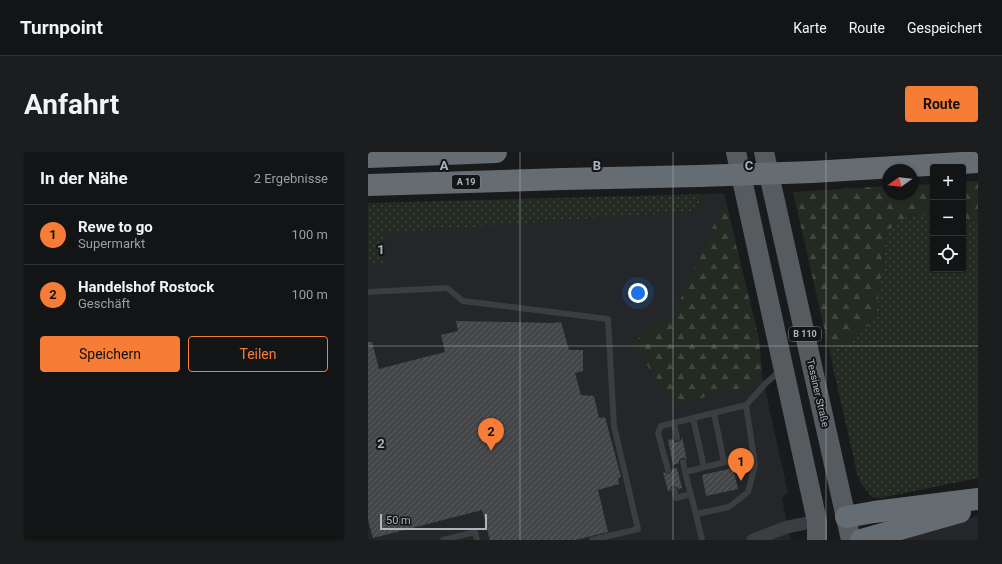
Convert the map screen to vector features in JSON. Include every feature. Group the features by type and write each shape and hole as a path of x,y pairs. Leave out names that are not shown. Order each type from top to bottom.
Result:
{"highway":[{"path":"368,157 496,152"},
{"name":"A 19","path":"368,185 812,172 978,162"},
{"path":"846,517 978,499"},
{"path":"861,540 978,508"}],"main road":[{"name":"B 110","path":"736,152 817,530"},
{"name":"Tessiner Straße","path":"764,152 850,540"},
{"path":"817,530 846,517"}],"street":[{"path":"753,540 787,527 817,530"}],"lane":[{"path":"368,292 447,288 463,301 608,320 614,426 638,529 592,540"},
{"path":"668,470 658,433 660,426 746,406 766,383 783,369"},
{"path":"696,514 728,507 748,492 755,465 746,406"},
{"path":"714,413 724,462"},
{"path":"693,418 704,467"},
{"path":"674,423 677,438"},
{"path":"685,472 754,455"},
{"path":"683,462 702,540"},
{"path":"674,490 676,498 691,494"},
{"path":"443,540 475,532 477,540"}],"shaded area":[{"path":"724,193 759,339 762,375 788,492 782,499 791,540 368,540 368,233 697,211 703,194"},
{"path":"978,516 978,540 895,540 919,531"}],"green space":[{"path":"978,181 978,223 966,219 966,182"},
{"path":"930,184 930,215 913,216 898,223 887,232 876,313 869,325 830,354 793,192 882,186 882,200 918,200 918,185"},
{"path":"703,194 697,211 385,233 385,264 368,264 368,203"},
{"path":"725,200 759,339 762,375 752,386 676,404 631,344 675,311"},
{"path":"924,214 930,215 930,272 966,272 966,219 978,223 978,478 881,498 872,497 861,484 857,473 830,354 869,325 876,313 887,232 903,218"}],"building":[{"path":"456,321 561,322 569,350 583,350 583,371 575,373 581,395 594,396 599,418 605,417 621,477 618,478 619,484 598,490 608,532 575,540 490,540 482,510 373,538 368,520 368,342 372,342 379,369 445,352 441,335 458,331"},
{"path":"682,437 687,461 685,458 682,458 679,460 679,463 673,465 668,440 673,439 675,442 678,442"},
{"path":"677,468 682,488 678,489 677,487 673,486 671,487 670,491 668,491 663,472 669,474 671,473 672,469"},
{"path":"733,468 738,489 706,496 702,475"}],"place":[{"name":"Handelshof Rostock","path":"491,451"},
{"name":"Rewe to go","path":"741,481"}]}
